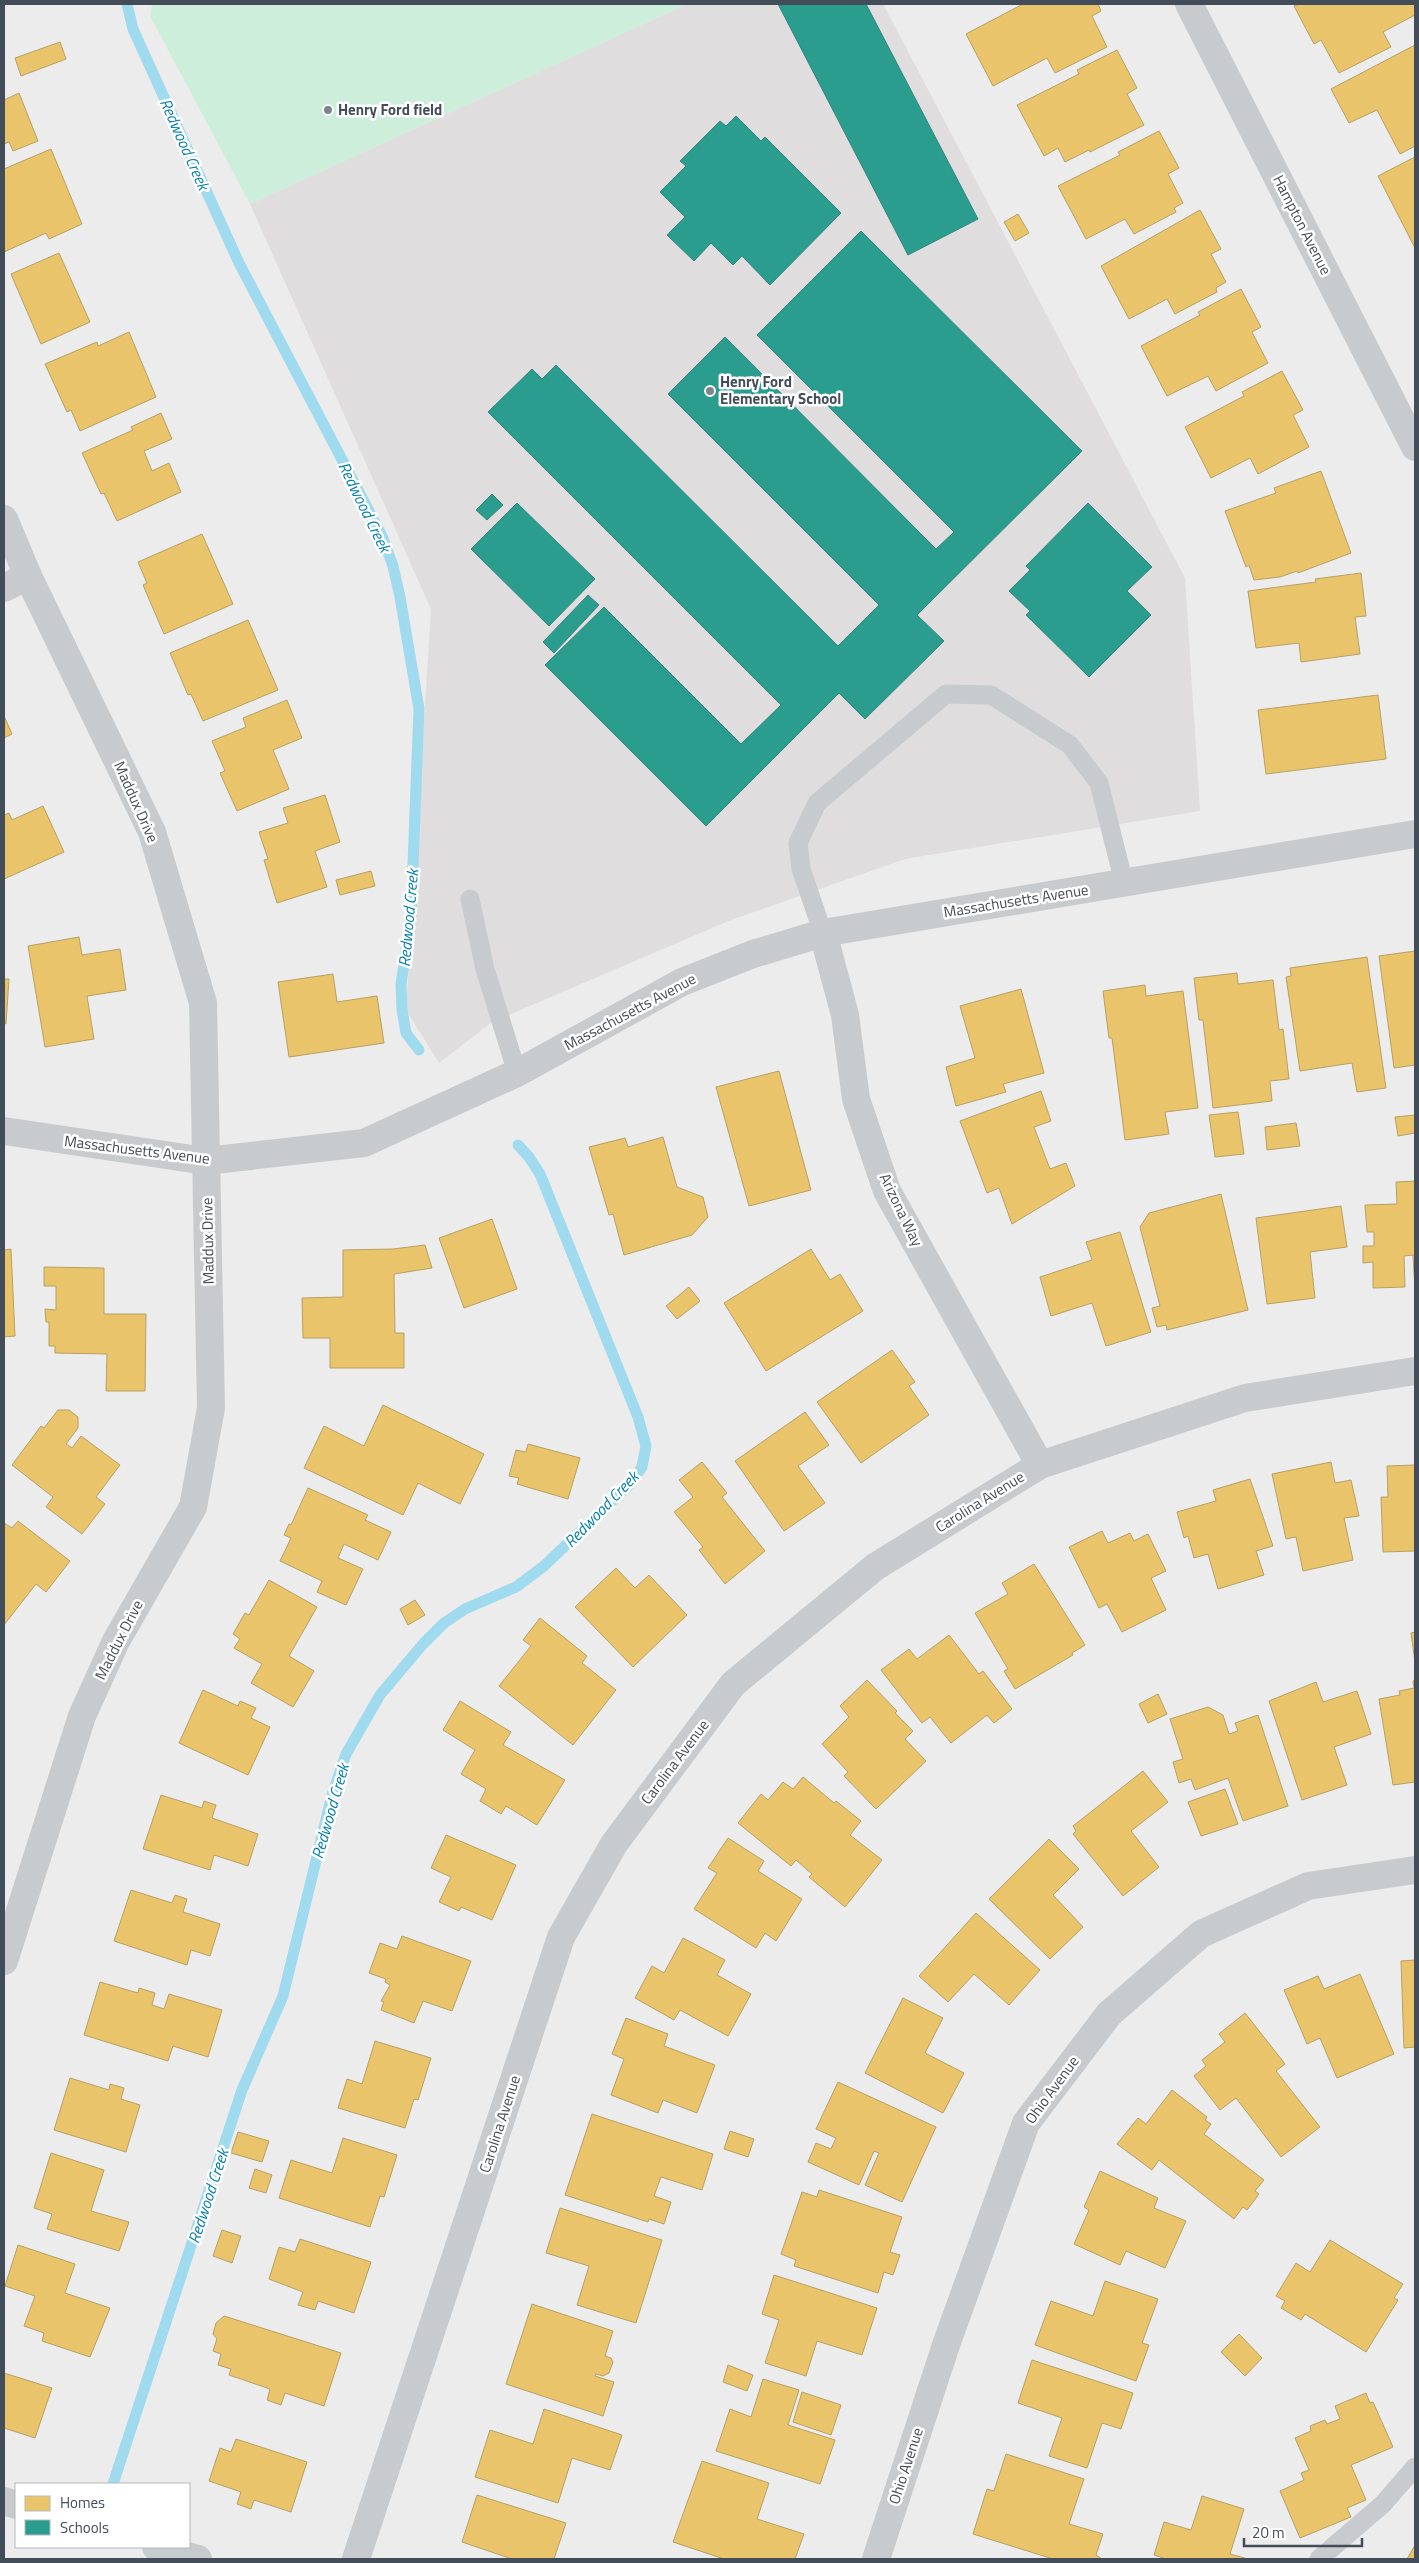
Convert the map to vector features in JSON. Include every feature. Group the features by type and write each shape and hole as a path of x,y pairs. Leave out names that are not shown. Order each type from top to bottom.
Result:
{"street":[{"name":"Hampton Avenue","path":"1190,4 1415,447"},
{"name":"Maddux Drive","path":"4,519 28,576 152,832 203,1003 211,1408 193,1507 116,1641 82,1716 4,1961"},
{"path":"4,588 28,576"},
{"name":"Massachusetts Avenue","path":"4,1131 206,1161 364,1143 517,1072 682,982 753,954 823,932 1415,834"},
{"name":"Arizona Way","path":"823,932 845,1015 856,1099 888,1191 1040,1464"},
{"name":"Carolina Avenue","path":"356,2559 561,1937 614,1844 733,1684 874,1567 1040,1464 1245,1398 1415,1371"},
{"name":"Ohio Avenue","path":"876,2559 946,2345 1026,2124 1109,2014 1201,1934 1308,1886 1415,1870"},
{"path":"160,2548 198,2559"}],"lane":[{"path":"823,932 801,869 798,843 817,803 946,694 991,695 1070,745 1099,783 1124,883"},
{"path":"470,899 496,1009 517,1072"},
{"path":"1319,2559 1383,2504 1415,2467"}],"shaded area":[{"name":"Henry Ford Elementary School","path":"687,4 883,4 1185,578 1200,811 905,859 731,920 492,1022 439,1063 406,1010 431,609 250,204"}],"green space":[{"name":"Henry Ford field","path":"152,4 687,4 250,204 150,16"}],"building: Homes":[{"path":"1023,4 1098,4 1101,11 1092,16 1107,47 1055,73 1047,58 993,86 966,34"},
{"path":"1299,4 1415,4 1415,15 1383,32 1391,47 1339,73 1321,40 1314,44 1294,6"},
{"path":"60,42 66,59 21,76 15,58"},
{"path":"1415,45 1415,146 1400,154 1377,110 1349,123 1331,89"},
{"path":"1117,50 1137,88 1127,94 1144,125 1090,152 1089,150 1065,162 1058,148 1044,156 1017,105 1079,74 1077,70"},
{"path":"19,93 38,141 13,151 9,142 4,144 4,100"},
{"path":"1159,131 1179,168 1168,174 1183,203 1174,208 1176,212 1134,234 1125,219 1086,239 1058,186 1120,155 1118,152"},
{"path":"51,149 82,224 49,239 46,233 4,252 4,169"},
{"path":"1415,157 1415,248 1378,176"},
{"path":"1200,210 1221,249 1211,254 1226,282 1216,288 1217,292 1175,314 1167,299 1129,319 1101,266"},
{"path":"1018,214 1029,233 1015,241 1004,222"},
{"path":"59,253 90,322 41,344 11,274"},
{"path":"1241,289 1261,327 1252,332 1268,363 1216,391 1208,376 1167,396 1141,346 1200,315 1198,312"},
{"path":"129,332 156,397 80,431 71,410 67,412 45,364 97,342 98,346"},
{"path":"1282,371 1303,410 1293,415 1309,447 1258,474 1250,458 1211,478 1185,427 1244,396 1242,392"},
{"path":"161,413 172,439 144,451 152,471 169,463 181,492 117,521 104,493 101,494 82,453 133,430 131,427"},
{"path":"1321,471 1351,553 1298,573 1297,571 1280,577 1254,580 1249,565 1246,567 1225,511 1276,493 1274,488"},
{"path":"202,534 233,604 164,634 143,585 147,583 138,562"},
{"path":"1361,573 1366,616 1355,617 1360,654 1301,662 1299,643 1256,648 1248,591 1316,582 1315,579"},
{"path":"248,620 278,690 203,721 191,694 188,695 170,653"},
{"path":"1378,695 1386,759 1266,774 1258,710"},
{"path":"287,700 302,738 273,750 289,789 237,811 220,773 225,771 212,741 246,727 243,718"},
{"path":"4,716 12,734 4,738"},
{"path":"325,795 340,842 315,851 327,887 277,903 264,860 268,859 259,832 288,823 283,808"},
{"path":"43,806 64,852 4,879 4,815 9,813 12,820"},
{"path":"371,871 375,886 340,895 336,880"},
{"path":"79,937 82,955 120,949 126,990 87,996 94,1039 45,1047 28,946"},
{"path":"1415,951 1415,1065 1394,1068 1379,956"},
{"path":"1367,957 1386,1088 1357,1092 1352,1063 1300,1071 1286,977 1291,976 1290,968"},
{"path":"1237,973 1238,984 1273,980 1279,1030 1283,1029 1289,1079 1270,1081 1272,1101 1213,1108 1203,1020 1199,1020 1194,978"},
{"path":"333,974 337,1002 377,996 384,1043 289,1057 278,982"},
{"path":"4,979 9,979 6,1024 4,1023"},
{"path":"1145,985 1146,996 1183,991 1198,1108 1165,1112 1169,1134 1125,1140 1112,1038 1109,1038 1103,991"},
{"path":"1021,989 1044,1073 1003,1084 1006,1092 956,1106 946,1067 975,1058 960,1006"},
{"path":"779,1071 811,1190 749,1206 716,1087"},
{"path":"1041,1091 1051,1121 1034,1127 1050,1169 1066,1163 1075,1186 1012,1224 999,1188 987,1193 960,1121"},
{"path":"1238,1112 1244,1154 1215,1157 1209,1115"},
{"path":"1415,1115 1415,1133 1398,1136 1395,1117"},
{"path":"1296,1123 1300,1146 1267,1150 1265,1127"},
{"path":"663,1137 677,1187 703,1197 708,1217 692,1235 624,1255 613,1214 609,1215 589,1147 625,1138 628,1147"},
{"path":"1415,1181 1415,1290 1413,1255 1404,1256 1405,1287 1373,1288 1373,1262 1363,1263 1363,1246 1374,1246 1374,1232 1367,1232 1365,1205 1397,1204 1396,1182"},
{"path":"1221,1194 1248,1310 1167,1330 1166,1325 1157,1327 1152,1308 1160,1306 1140,1227 1149,1213"},
{"path":"1341,1206 1347,1247 1310,1252 1315,1298 1267,1304 1256,1218"},
{"path":"492,1219 517,1289 464,1308 439,1238"},
{"path":"1120,1232 1151,1332 1106,1346 1092,1303 1051,1316 1040,1277 1092,1260 1086,1242"},
{"path":"425,1245 432,1268 394,1274 395,1333 404,1333 404,1368 330,1368 330,1338 303,1338 302,1298 343,1297 343,1250 393,1249"},
{"path":"11,1249 15,1336 4,1337 4,1250"},
{"path":"811,1249 830,1280 840,1274 863,1311 766,1371 724,1303"},
{"path":"44,1267 104,1268 104,1314 146,1314 145,1391 106,1391 107,1354 55,1353 55,1346 49,1346 49,1322 46,1322 45,1309 56,1310 56,1286 44,1286"},
{"path":"689,1287 700,1301 677,1319 666,1306"},
{"path":"892,1350 915,1382 909,1386 929,1415 861,1463 817,1402"},
{"path":"383,1405 484,1454 460,1504 418,1483 403,1515 304,1468 324,1426 364,1446"},
{"path":"58,1410 69,1410 78,1417 78,1428 66,1444 72,1448 81,1436 120,1465 96,1497 105,1504 82,1534 46,1507 53,1497 12,1465 41,1426 44,1428"},
{"path":"805,1412 829,1445 798,1466 825,1503 784,1531 735,1461"},
{"path":"528,1444 580,1458 568,1499 517,1484 519,1478 509,1476 516,1450 526,1452"},
{"path":"702,1462 727,1493 722,1497 765,1551 725,1584 699,1550 703,1547 674,1512 693,1497 679,1480"},
{"path":"1331,1462 1335,1483 1351,1480 1359,1516 1344,1518 1353,1560 1303,1571 1296,1537 1286,1539 1272,1474"},
{"path":"1415,1465 1415,1551 1383,1552 1381,1497 1388,1497 1387,1466"},
{"path":"1250,1479 1273,1546 1256,1551 1264,1575 1218,1589 1208,1554 1194,1558 1188,1536 1184,1538 1177,1512 1216,1501 1213,1490"},
{"path":"308,1488 368,1515 365,1520 391,1532 378,1560 344,1544 338,1558 363,1569 346,1605 317,1592 322,1581 280,1561 291,1538 284,1535 289,1524 291,1525"},
{"path":"18,1521 70,1561 46,1592 36,1584 4,1625 4,1523 12,1528"},
{"path":"1102,1531 1108,1543 1130,1533 1134,1541 1148,1534 1166,1571 1151,1578 1166,1610 1122,1632 1107,1604 1099,1608 1069,1547"},
{"path":"1034,1564 1085,1645 1072,1653 1073,1655 1015,1689 1004,1671 1008,1669 975,1613 1008,1594 1002,1583"},
{"path":"616,1568 635,1588 649,1575 687,1615 633,1667 575,1607"},
{"path":"269,1580 317,1607 289,1656 314,1671 293,1707 251,1683 262,1664 234,1648 240,1639 233,1634 245,1613 249,1615"},
{"path":"415,1600 425,1615 408,1625 400,1609"},
{"path":"540,1618 587,1656 582,1663 616,1690 573,1745 499,1686 531,1646 523,1640"},
{"path":"1415,1632 1415,1662 1411,1633"},
{"path":"949,1635 979,1674 983,1671 1012,1709 994,1723 987,1715 951,1743 930,1717 922,1723 881,1670 909,1649 917,1659"},
{"path":"867,1680 897,1711 895,1713 913,1731 905,1739 926,1761 876,1809 844,1776 848,1772 822,1744 849,1717 840,1706"},
{"path":"1415,1680 1415,1782 1393,1785 1379,1699 1400,1695 1399,1691 1414,1688 1413,1681"},
{"path":"1316,1682 1323,1702 1357,1691 1371,1734 1334,1747 1347,1785 1302,1800 1269,1701"},
{"path":"203,1690 238,1706 240,1701 256,1708 251,1718 270,1727 248,1775 179,1743"},
{"path":"1158,1694 1167,1714 1148,1723 1139,1704"},
{"path":"460,1701 511,1732 503,1745 565,1780 537,1825 506,1806 501,1814 480,1801 486,1789 461,1774 475,1750 443,1730"},
{"path":"1208,1707 1223,1715 1229,1734 1238,1731 1235,1723 1258,1715 1288,1806 1243,1821 1228,1778 1195,1790 1191,1779 1179,1783 1173,1762 1183,1759 1170,1719"},
{"path":"1143,1771 1168,1802 1131,1831 1159,1867 1123,1896 1073,1834 1076,1831 1073,1826"},
{"path":"803,1777 834,1803 836,1801 861,1821 850,1835 882,1860 845,1907 809,1877 812,1874 796,1860 791,1866 738,1823 761,1794 768,1800 783,1782 793,1789"},
{"path":"1225,1789 1238,1824 1201,1836 1188,1802"},
{"path":"161,1795 202,1808 204,1801 216,1805 212,1818 258,1834 248,1866 214,1855 210,1870 143,1849"},
{"path":"446,1835 516,1865 492,1920 461,1907 459,1911 439,1902 451,1877 431,1868"},
{"path":"728,1838 764,1861 758,1871 802,1899 776,1941 765,1933 756,1948 694,1909 717,1873 708,1868"},
{"path":"1049,1839 1079,1869 1053,1895 1083,1927 1050,1959 989,1899"},
{"path":"131,1890 172,1903 175,1895 187,1899 183,1912 220,1924 210,1956 191,1950 187,1965 114,1941"},
{"path":"976,1913 1040,1970 1009,2005 974,1974 948,2002 919,1976"},
{"path":"402,1936 471,1961 452,2011 423,2001 414,2023 381,2010 384,2002 381,2001 390,1985 385,1982 386,1979 369,1973 380,1943 397,1949"},
{"path":"683,1938 725,1960 717,1975 751,1994 728,2036 680,2010 674,2020 635,1998 652,1966 664,1973"},
{"path":"1415,1960 1415,2047 1404,2048 1401,1961"},
{"path":"1360,1974 1394,2054 1337,2078 1320,2038 1307,2044 1284,1990 1318,1976 1324,1989"},
{"path":"100,1982 138,1993 139,1988 155,1993 152,2005 164,2009 169,1994 222,2010 208,2057 173,2046 168,2061 84,2035"},
{"path":"903,1998 943,2018 925,2053 964,2073 943,2113 865,2073"},
{"path":"1245,2013 1285,2064 1276,2071 1320,2127 1281,2157 1236,2098 1220,2110 1194,2076 1206,2066 1202,2060 1225,2042 1219,2034"},
{"path":"626,2018 668,2034 664,2046 715,2065 697,2113 663,2100 658,2113 611,2095 624,2059 612,2054"},
{"path":"375,2041 431,2058 418,2100 414,2099 405,2128 338,2108 347,2079 362,2084"},
{"path":"70,2078 109,2090 110,2084 124,2088 121,2099 140,2105 126,2152 54,2130"},
{"path":"838,2082 936,2127 902,2202 865,2185 879,2153 874,2151 859,2185 808,2162 816,2143 831,2149 836,2138 816,2129"},
{"path":"1172,2090 1207,2117 1205,2120 1211,2124 1204,2134 1264,2180 1255,2191 1259,2194 1247,2210 1243,2207 1234,2219 1159,2160 1152,2170 1117,2144 1138,2118 1146,2124"},
{"path":"592,2114 713,2154 702,2190 661,2177 654,2196 671,2202 664,2224 649,2219 648,2222 565,2195"},
{"path":"730,2131 754,2139 748,2157 724,2149"},
{"path":"238,2132 269,2141 262,2162 231,2153"},
{"path":"343,2138 397,2155 384,2197 380,2196 370,2227 279,2198 291,2160 332,2173"},
{"path":"51,2153 104,2170 91,2211 129,2222 119,2251 47,2229 52,2214 34,2208"},
{"path":"255,2169 272,2175 266,2193 249,2188"},
{"path":"1100,2171 1158,2198 1154,2208 1186,2221 1165,2268 1126,2251 1120,2265 1074,2244 1089,2210 1084,2207"},
{"path":"819,2190 902,2217 890,2252 900,2255 893,2275 884,2272 878,2293 794,2266 796,2260 781,2254 802,2192 817,2197"},
{"path":"560,2208 662,2240 636,2323 577,2305 589,2266 546,2253"},
{"path":"222,2230 241,2236 232,2263 213,2256"},
{"path":"300,2239 371,2262 354,2313 318,2301 315,2310 298,2305 303,2292 269,2279 279,2247 295,2252"},
{"path":"1330,2240 1403,2284 1394,2298 1398,2300 1366,2352 1305,2314 1301,2320 1281,2308 1285,2301 1276,2296 1296,2263 1310,2272"},
{"path":"18,2245 75,2264 65,2293 110,2308 90,2357 42,2341 44,2333 24,2326 35,2296 5,2286"},
{"path":"774,2275 877,2308 862,2355 817,2341 806,2376 765,2363 779,2320 762,2314"},
{"path":"1105,2281 1158,2299 1142,2343 1149,2345 1136,2381 1035,2345 1051,2301 1093,2316"},
{"path":"532,2304 613,2331 605,2356 611,2358 613,2362 609,2373 603,2376 596,2374 595,2376 614,2382 603,2416 506,2384"},
{"path":"224,2316 341,2353 324,2406 285,2393 281,2405 267,2400 270,2389 229,2375 231,2369 218,2365 221,2354 213,2351 217,2339 213,2334 216,2323"},
{"path":"1239,2334 1262,2358 1245,2376 1221,2352"},
{"path":"1032,2360 1133,2393 1121,2429 1102,2423 1087,2468 1049,2456 1062,2418 1018,2403"},
{"path":"728,2365 753,2375 747,2391 723,2382"},
{"path":"4,2373 52,2388 35,2438 4,2428"},
{"path":"763,2379 799,2390 788,2425 835,2440 820,2484 716,2451 730,2409 751,2417"},
{"path":"802,2392 841,2405 831,2435 793,2422"},
{"path":"1366,2393 1370,2403 1373,2402 1393,2447 1351,2465 1366,2500 1347,2508 1351,2517 1300,2538 1280,2491 1304,2480 1301,2473 1309,2470 1295,2438 1311,2431 1310,2426 1325,2420 1327,2424 1340,2419 1335,2406"},
{"path":"544,2409 622,2435 610,2470 572,2458 558,2503 475,2477 490,2430 533,2444"},
{"path":"236,2439 307,2462 291,2512 254,2500 251,2509 237,2504 241,2492 209,2481 220,2448 231,2452"},
{"path":"1006,2454 1084,2479 1069,2524 1103,2534 1096,2555 1102,2559 1053,2559 973,2534 987,2489 994,2491"},
{"path":"702,2461 769,2483 757,2519 804,2534 795,2559 724,2559 673,2542"},
{"path":"477,2495 566,2523 554,2559 512,2559 462,2542"},
{"path":"1202,2496 1244,2509 1230,2554 1248,2559 1166,2559 1154,2555 1164,2522 1191,2530"},
{"path":"1415,2545 1415,2559 1407,2559"}],"building: Schools":[{"path":"778,4 866,4 978,219 908,255"},
{"path":"736,116 761,141 765,137 841,213 770,285 742,256 733,265 711,243 694,261 667,235 685,217 660,192 686,166 680,161 720,121 726,126"},
{"path":"861,231 1082,451 917,615 944,641 865,719 839,693 706,826 545,665 604,607 741,744 781,705 488,412 532,369 542,379 556,365 838,646 879,605 668,394 725,337 936,549 954,532 757,335"},
{"path":"492,494 503,505 487,520 476,510"},
{"path":"517,503 595,579 549,626 471,549"},
{"path":"1088,503 1152,567 1127,591 1151,615 1089,677 1026,615 1030,611 1009,591 1030,570 1026,566"},
{"path":"588,595 599,605 554,653 543,642"}],"waterway":[{"name":"Redwood Creek","path":"127,4 133,29 239,263 382,536 393,566 419,709 411,916 401,984 402,1010 406,1033 419,1050"},
{"name":"Redwood Creek","path":"113,2483 242,2090 283,1996 332,1795 346,1754 380,1695 423,1644 444,1623 465,1609 516,1587 544,1566 629,1485 642,1467 646,1446 638,1417 540,1174 529,1157 518,1145"}],"place":[{"name":"Henry Ford field","path":"328,110"},
{"name":"Henry Ford Elementary School","path":"710,391"}]}
